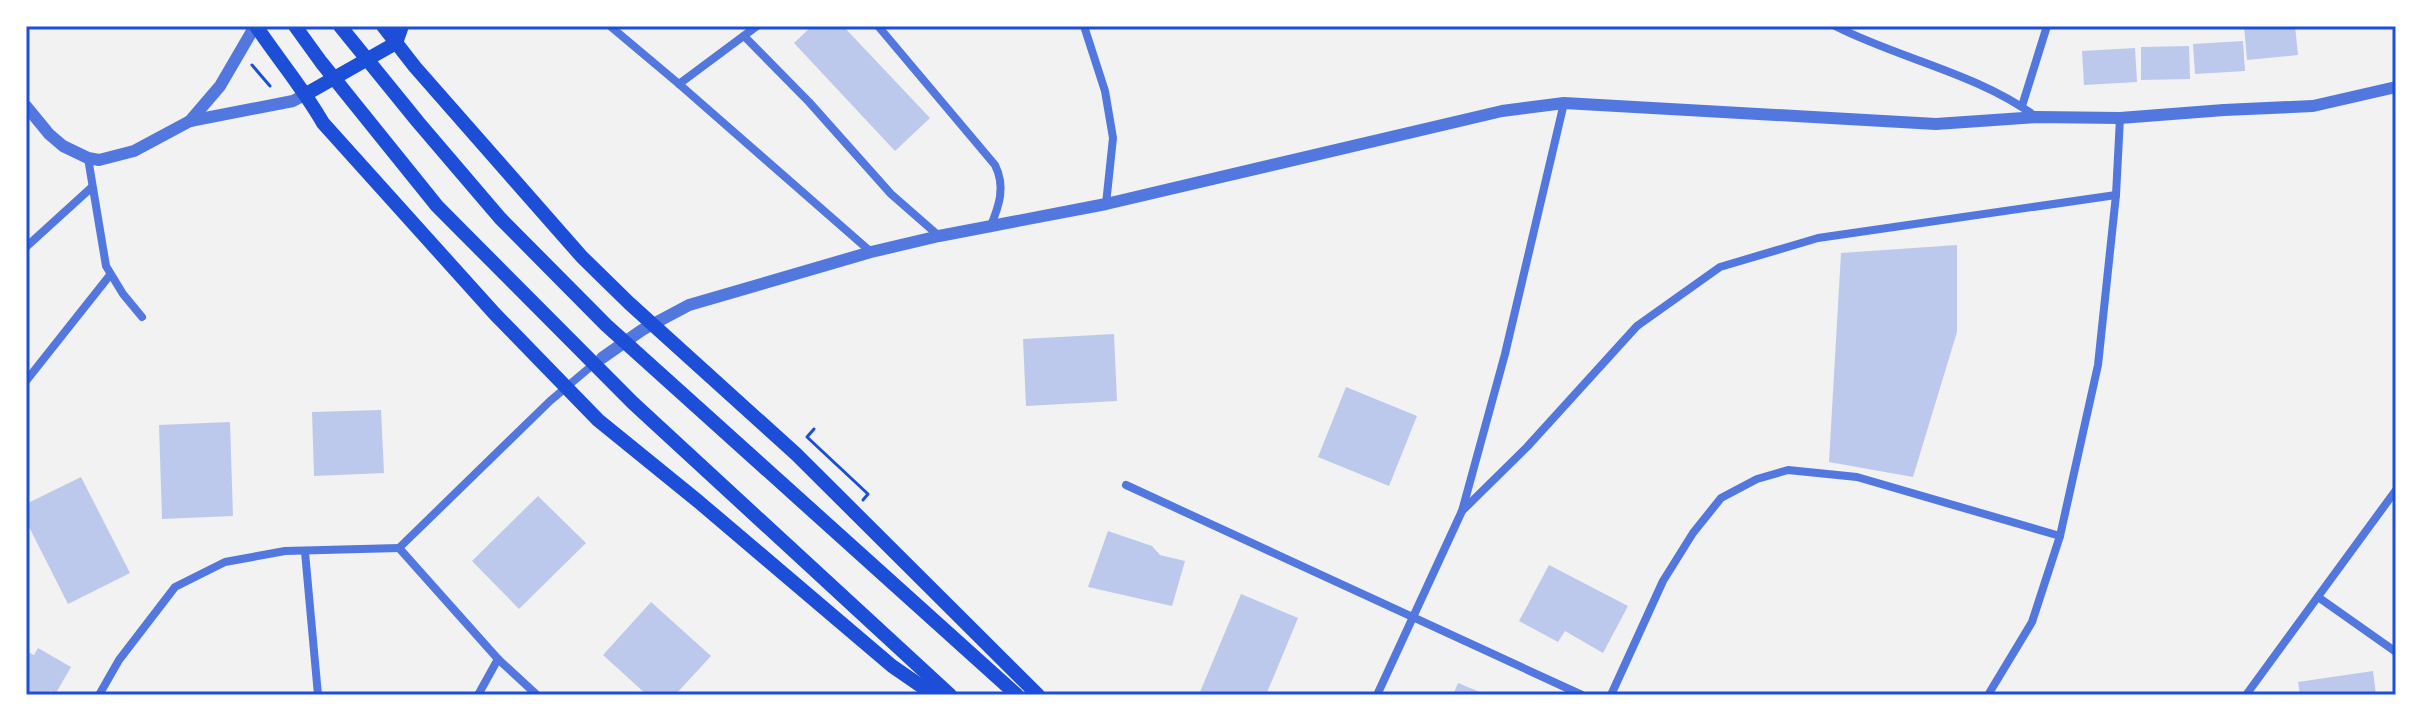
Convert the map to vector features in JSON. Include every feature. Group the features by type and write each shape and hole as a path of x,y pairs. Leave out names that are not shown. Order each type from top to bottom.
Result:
{"main road":[{"path":"256,26 278,60 306,94 323,123 494,313 598,420 892,666 934,695"},
{"path":"295,26 437,206 633,403 950,695"},
{"path":"340,26 500,218 606,325 1017,695"},
{"path":"383,26 415,67 582,257 796,454 1038,695"},
{"path":"306,94 396,43 402,26"}],"street":[{"path":"190,121 220,86 256,26"},
{"path":"610,26 871,252"},
{"path":"679,84 757,26"},
{"path":"878,26 995,165 1001,177 1001,191 990,228"},
{"path":"1084,26 1105,91 1113,138 1106,204"},
{"path":"1835,26 1884,49 1974,83 2022,106 2036,117"},
{"path":"2022,106 2047,26"},
{"path":"744,36 809,102 891,194 939,236"},
{"path":"99,695 119,660 175,587 225,562 285,551 399,548 550,401 642,330 689,305 871,252 1106,204 1502,111 1564,103 1936,124 2036,117 2120,118 2313,106 2396,87"},
{"path":"26,106 49,134 76,154 88,158 115,157 134,151 190,121 293,101 306,94"},
{"path":"1377,695 1462,511 1505,354 1564,103"},
{"path":"1988,695 2032,622 2060,536 2098,365 2116,195 2120,118"},
{"path":"88,158 103,257 110,275 142,317"},
{"path":"26,247 92,187"},
{"path":"1462,511 1527,447 1637,326 1720,267 1818,238 2116,195"},
{"path":"26,381 110,275"},
{"path":"1611,695 1663,581 1693,533 1721,498 1757,479 1788,470 1857,477 2060,536"},
{"path":"1126,485 1582,695"},
{"path":"2246,695 2396,490"},
{"path":"399,548 498,659 537,695"},
{"path":"305,552 318,695"},
{"path":"2318,597 2396,652"},
{"path":"478,695 498,659"}],"path":[{"path":"252,64 270,86"},
{"path":"814,429 807,437 868,494 863,500"}],"building":[{"path":"812,26 843,26 930,118 895,151 794,43"},
{"path":"2244,26 2295,26 2298,55 2247,60"},
{"path":"2243,41 2245,71 2195,74 2193,44"},
{"path":"2189,46 2190,79 2141,80 2141,47"},
{"path":"2135,48 2137,82 2084,85 2082,51"},
{"path":"1957,245 1957,332 1913,477 1829,462 1841,253"},
{"path":"1114,334 1117,401 1026,406 1023,339"},
{"path":"1346,387 1417,416 1389,486 1318,457"},
{"path":"381,410 384,473 314,476 312,412"},
{"path":"230,422 233,516 162,519 159,425"},
{"path":"81,477 130,573 68,604 26,521 26,504"},
{"path":"538,496 586,543 519,609 472,561"},
{"path":"1108,531 1152,546 1160,555 1185,561 1172,606 1088,587"},
{"path":"1549,565 1628,606 1603,653 1565,631 1558,642 1519,621"},
{"path":"1241,594 1298,618 1266,695 1207,695 1200,692"},
{"path":"651,602 711,656 675,695 647,695 603,655"},
{"path":"38,648 71,667 56,693 26,695 26,651 34,655"},
{"path":"2373,671 2376,695 2300,695 2298,682"},
{"path":"1458,683 1487,695 1453,695"}]}
